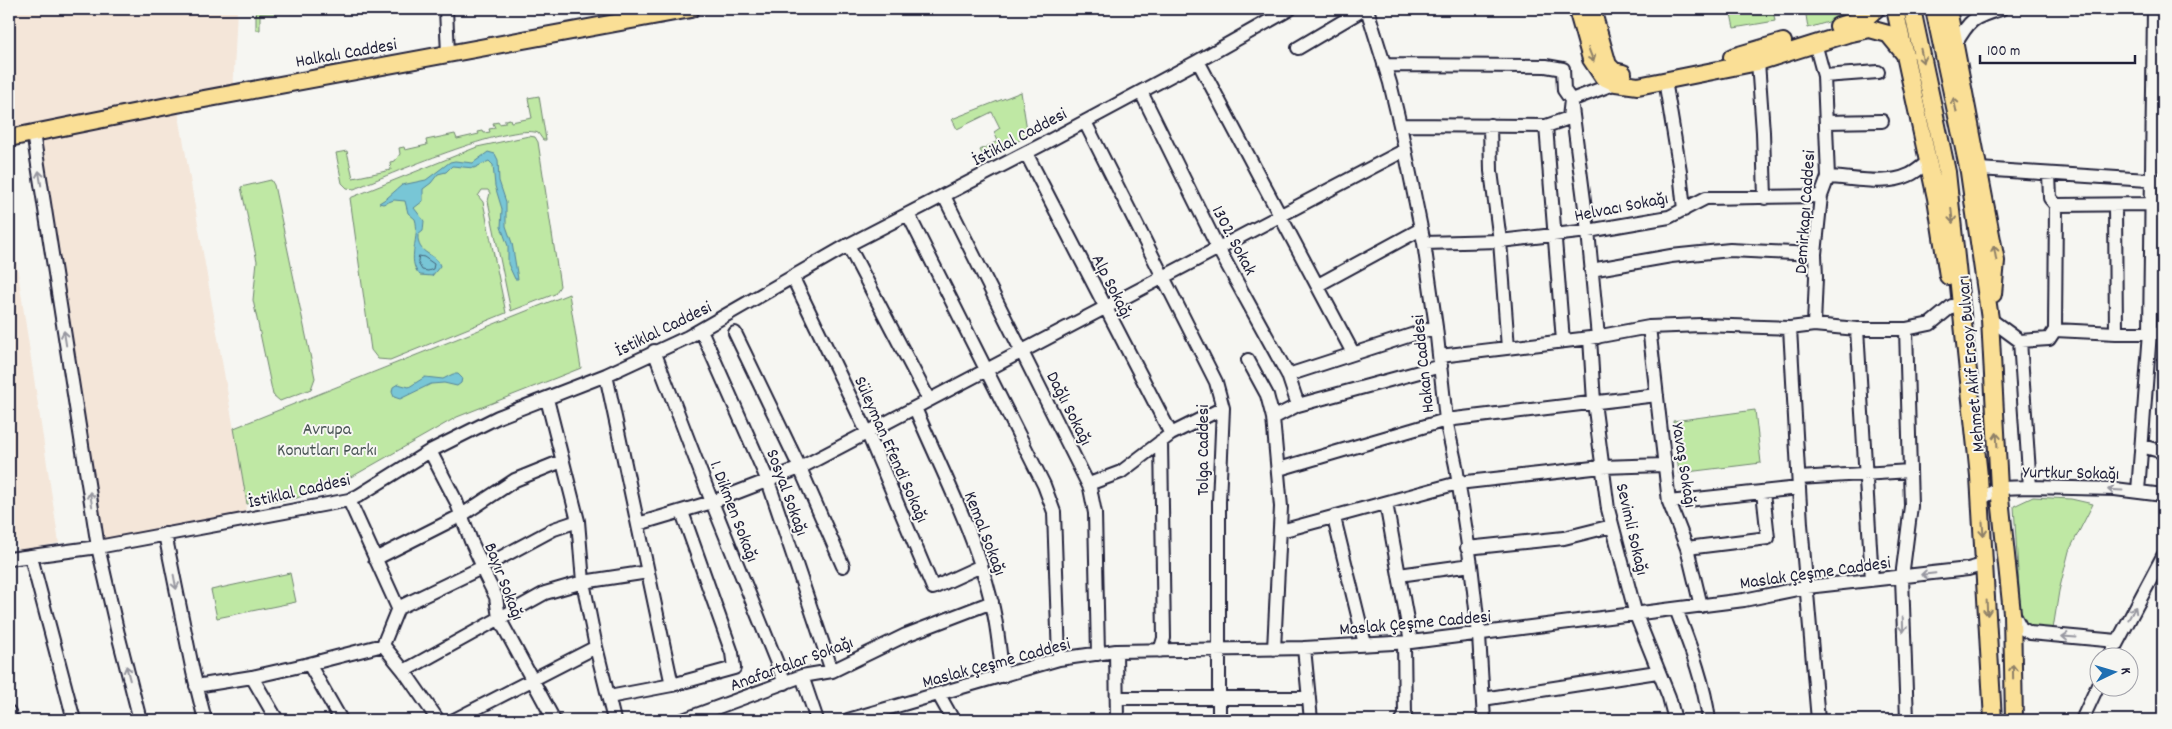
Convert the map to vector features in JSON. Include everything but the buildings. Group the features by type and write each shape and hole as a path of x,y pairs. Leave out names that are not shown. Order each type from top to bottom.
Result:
{"main road":[{"name":"Halkalı Caddesi","path":"9,138 660,12 691,9"},
{"path":"1577,9 1591,59 1603,77 1616,83 1638,86 1758,62 1815,43 1870,30 1888,34 1906,56"},
{"path":"1592,9 1608,65 1614,71 1632,75 1651,75 1749,53 1854,22 1868,16 1876,9"},
{"path":"1895,9 1936,198 1954,318 1967,358"},
{"name":"Mehmet Akif Ersoy Bulvarı","path":"1912,9 1947,172 1981,499 1993,720"},
{"name":"Mehmet Akif Ersoy Bulvarı","path":"1934,9 1969,172 1990,319 1999,488 2012,613 2014,720"},
{"path":"1948,9 1996,261 1990,319"}],"street":[{"path":"446,9 448,54"},
{"name":"İstiklal Caddesi","path":"9,558 98,547 349,500 430,451 498,417 606,375 701,330 848,245 1085,122 1290,9"},
{"path":"1298,48 1366,9"},
{"name":"Hakan Caddesi","path":"1366,9 1384,65 1400,125 1424,243 1436,326 1446,420 1471,565 1479,635 1484,720"},
{"path":"1955,45 1965,27 1978,16 2000,9"},
{"path":"2138,492 2157,333 2158,233 2152,204 2158,180 2159,75 2154,9"},
{"name":"Demirkapı Caddesi","path":"1814,325 1815,254 1821,196 1828,177 1824,76 1815,43"},
{"path":"1198,61 1318,284 1352,353"},
{"path":"1758,62 1765,198"},
{"name":"Sevimli Sokağı","path":"1384,65 1563,69 1564,90 1571,100 1588,231 1594,338 1594,402 1612,526 1636,615 1657,672 1669,697 1675,720"},
{"path":"1824,76 1878,72"},
{"path":"1665,80 1680,171 1684,210"},
{"path":"1400,125 1546,126 1570,118 1571,100 1616,83"},
{"name":"1302. Sokak","path":"1141,92 1218,248 1288,376 1298,405"},
{"path":"1826,122 1882,121"},
{"name":"Tolga Caddesi","path":"1085,122 1216,382 1223,408 1219,502 1219,720"},
{"path":"1490,125 1490,170 1500,240 1508,348"},
{"path":"1546,126 1563,341"},
{"path":"33,134 98,547 140,720"},
{"path":"638,524 712,502 800,468 1164,279 1218,248 1405,150"},
{"name":"Alp Sokağı","path":"1026,153 1105,309 1166,437 1164,638 1160,651"},
{"path":"1828,177 1898,179 1910,175 1928,162"},
{"path":"1979,169 2158,180"},
{"path":"1990,319 2020,341 2049,339 2055,330 2056,205 2050,198 2049,174"},
{"name":"Dağlı Sokağı","path":"944,196 1089,484 1095,513 1098,654"},
{"name":"Helvacı Sokağı","path":"1424,243 1556,236 1588,231 1669,217 1706,198 1821,196"},
{"path":"2056,205 2152,204"},
{"path":"2116,205 2116,333"},
{"path":"908,214 1044,485 1054,512 1059,659"},
{"path":"1318,284 1421,229"},
{"path":"848,245 929,400"},
{"path":"1591,270 1671,256 1730,250 1815,254"},
{"name":"Süleyman Efendi Sokağı","path":"793,278 868,434 933,588 981,566"},
{"path":"1273,418 1298,405 1440,361 1508,348 1594,338 1649,327 1702,325 1790,328 1814,325 1857,330 1906,329 1930,324 1952,306"},
{"path":"1288,376 1436,326"},
{"name":"Yavaş Sokağı","path":"1649,327 1669,502 1687,548 1701,606"},
{"path":"1790,328 1799,483 1818,720"},
{"path":"1906,329 1911,506 1902,577 1907,720"},
{"name":"Sosyal Sokağı","path":"701,330 768,481 832,671"},
{"path":"1857,330 1872,580"},
{"path":"2055,330 2157,333"},
{"path":"735,333 800,468 843,566"},
{"path":"2020,341 2030,487"},
{"name":"1. Dikmen Sokağı","path":"654,351 785,683"},
{"path":"1248,360 1267,395 1273,418 1279,469 1281,531 1274,649"},
{"path":"606,375 672,684"},
{"path":"1279,469 1446,420 1657,395"},
{"path":"547,399 578,521 584,582 596,647 609,698 611,719"},
{"name":"Kemal Sokağı","path":"915,408 963,519 981,566 992,602 1003,676"},
{"path":"1089,484 1121,472 1166,437 1223,408"},
{"path":"2142,446 2163,452"},
{"name":"Bayır Sokağı","path":"430,451 462,515 483,567 484,575 496,597 499,618 554,720"},
{"path":"375,559 462,515 515,480 562,462"},
{"path":"1281,531 1458,483 1602,467 1664,465"},
{"path":"1669,502 1763,492 1799,483 1910,471"},
{"name":"Yurtkur Sokağı","path":"1981,499 1999,488 2030,487 2163,495"},
{"path":"1687,548 1768,538 1763,492"},
{"path":"349,500 398,608"},
{"path":"1386,503 1399,575 1408,642 1405,716 1402,720"},
{"path":"609,698 734,668 732,653 682,512"},
{"path":"1334,518 1365,644"},
{"path":"383,645 398,608 483,567 554,529 578,521"},
{"path":"1467,548 1564,538 1612,526"},
{"path":"165,534 196,686 205,720"},
{"path":"31,556 74,720"},
{"path":"2115,646 2163,556"},
{"name":"Maslak Çeşme Caddesi","path":"848,720 1059,659 1116,651 1304,648 1408,642 1479,635 1744,600 1807,588 1976,568 1985,559"},
{"path":"1399,575 1471,565"},
{"path":"404,671 545,594 584,582 648,572"},
{"name":"Anafartalar Sokağı","path":"683,720 802,676 832,671 906,635 992,602"},
{"path":"1676,609 1707,700 1709,720"},
{"path":"2012,613 2021,628 2030,633 2117,641"},
{"path":"196,686 252,677 383,645"},
{"path":"383,645 404,671 438,720"},
{"path":"454,720 596,647"},
{"path":"1304,648 1311,720"},
{"path":"1116,651 1117,720"},
{"path":"309,664 341,720"},
{"path":"1483,699 1657,672"},
{"path":"802,676 817,720"},
{"path":"252,677 277,720"},
{"path":"939,695 953,720"},
{"path":"2082,720 2093,696"},
{"path":"1118,698 1309,698"},
{"path":"9,712 11,720"}],"shaded area":[{"path":"9,9 237,9 233,93 177,104 247,504 243,520 98,547 33,134 9,138"},
{"path":"9,227 11,227 59,543 18,551 9,493"}],"green space":[{"path":"256,9 306,9 306,13 290,13 276,10 276,14 260,14 260,30 256,30"},
{"path":"1730,9 1773,9 1775,21 1734,28"},
{"path":"1805,9 1872,9 1808,28"},
{"path":"1021,92 1028,136 984,158 980,150 998,141 994,132 1000,128 992,112 957,129 952,119"},
{"path":"539,96 546,140 543,140 538,133 524,132 502,135 448,152 354,189 347,188 342,183 336,153 347,151 353,178 391,170 390,162 395,161 400,154 399,148 404,147 405,150 427,145 426,140 455,134 457,139 479,134 478,132 490,132 489,129 495,128 493,123 505,123 505,120 510,119 511,122 532,118 528,98"},
{"path":"529,136 535,137 538,142 560,286 555,294 511,311 488,201 490,193 488,190 482,190 478,196 483,202 506,313 390,360 378,359 371,350 350,198 477,147"},
{"path":"271,180 274,185 315,378 311,389 280,401 273,395 253,300 257,261 241,187"},
{"name":"Avrupa Konutları Parkı","path":"569,294 581,368 457,417 355,475 297,498 247,504 234,428"},
{"path":"1755,410 1761,463 1679,473 1673,421"},
{"path":"2033,497 2071,499 2093,504 2069,551 2059,591 2053,629 2023,627 2014,506"},
{"path":"290,573 296,602 217,618 211,590"}],"water":[{"path":"488,152 495,154 498,160 499,181 506,202 506,226 512,243 518,279 515,279 508,264 508,246 501,227 502,209 495,186 493,165 489,161 474,168 452,166 446,172 438,174 423,189 423,201 414,208 424,221 423,231 418,235 418,242 420,247 435,258 440,266 432,276 420,275 416,269 413,256 416,233 415,219 408,213 405,201 394,200 383,204 379,203 402,185 426,180 450,162 473,163"},
{"path":"453,374 458,374 462,378 461,383 457,386 444,383 431,384 400,399 394,397 392,392 393,387 398,384 409,387 425,377 443,379"}]}
